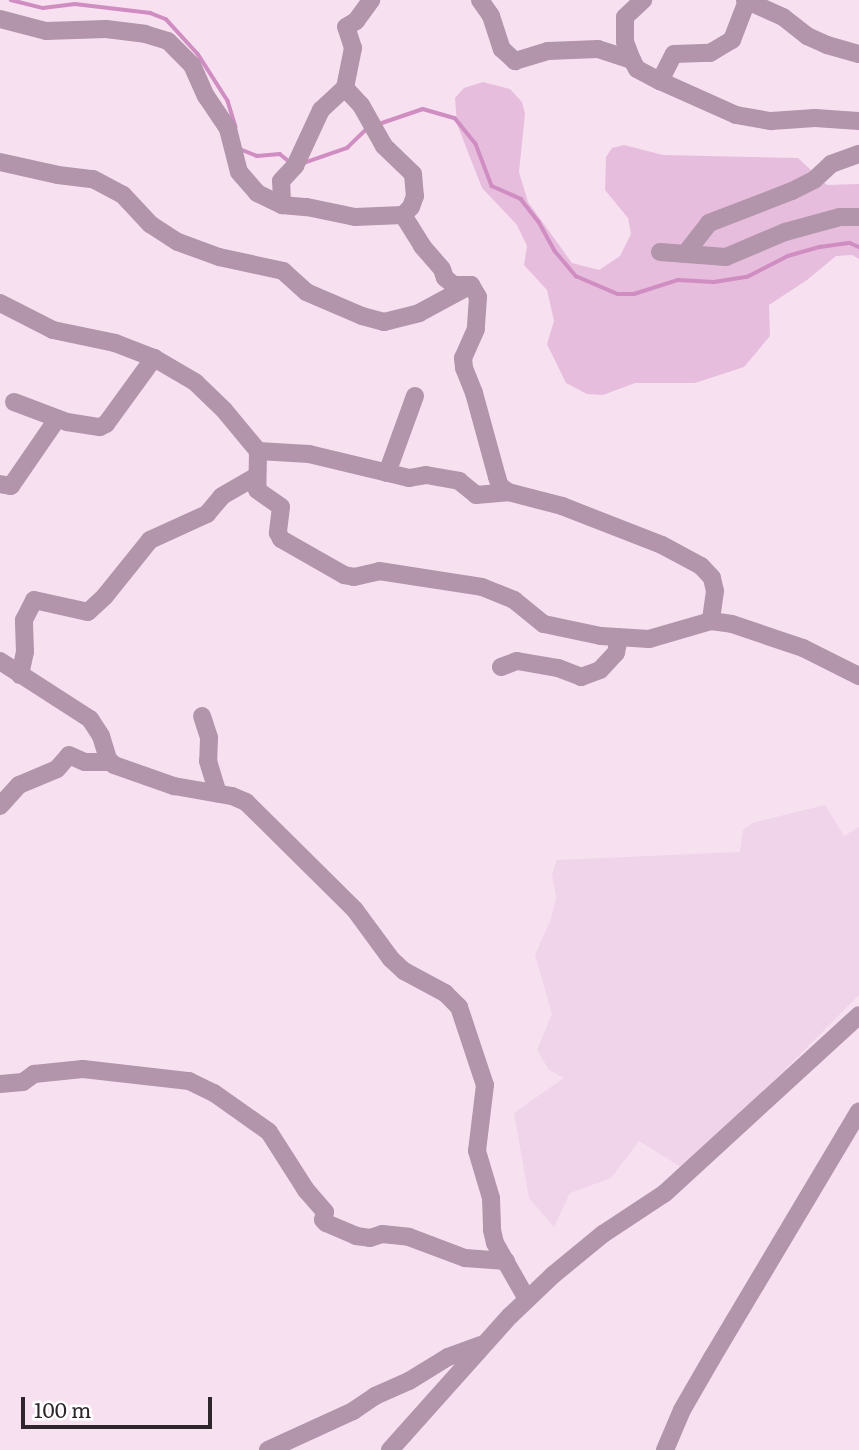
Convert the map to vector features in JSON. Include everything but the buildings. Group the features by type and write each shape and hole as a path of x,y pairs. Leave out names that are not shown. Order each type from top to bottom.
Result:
{"street":[{"path":"282,205 281,181 295,166 321,110 345,88 353,48 346,27 356,21 371,0"},
{"path":"480,0 491,16 502,48 515,61 548,51 583,49 616,52 632,60"},
{"path":"643,0 625,17 625,42 637,69 660,82 712,106 754,119 859,121"},
{"path":"660,82 674,54 710,53 732,40 746,0 783,17 817,41 859,54"},
{"path":"0,19 46,31 106,29 145,34 168,41 192,65 206,96 222,118 239,172 257,193 282,205 307,207 355,218 403,215 411,207 415,197 413,174 384,146 361,105 345,88"},
{"path":"685,254 709,223 792,191 814,180 831,164 859,154"},
{"path":"0,162 58,175 93,179 124,195 150,224 178,242 219,257 282,271 306,292 362,316 384,322 419,313 471,285"},
{"path":"403,215 422,246 442,269 445,278 454,285 471,285"},
{"path":"660,252 726,257 785,232 840,217 859,217"},
{"path":"471,285 478,297 479,309 476,329 463,358 464,368 500,486 508,492"},
{"path":"0,303 53,330 115,343 154,358 195,382 212,396 258,451 255,477 257,490 282,507 278,533 281,538 344,575 354,577 379,571 482,587 514,600 544,624 578,632 619,637 664,636 711,621 732,624 789,642 859,676"},
{"path":"14,402 57,419 92,427 106,424 154,358"},
{"path":"387,473 415,396"},
{"path":"0,484 11,486 57,419"},
{"path":"258,451 309,454 409,478 426,475 459,481 475,495 508,492 562,506 662,545 701,566 712,578 715,591 711,621"},
{"path":"20,674 25,652 24,620 34,600 88,612 105,596 150,540 207,514 222,496 255,477"},
{"path":"501,667 517,661 558,668 581,677 600,670 615,653 619,637"},
{"path":"0,661 90,719 101,736 109,762"},
{"path":"202,716 209,738 208,761 218,794"},
{"path":"0,806 19,785 57,769 69,755 85,762 109,762 127,772 232,796 259,812 355,910 391,959 404,971 445,993 459,1007 485,1085 477,1152 491,1198 492,1230 527,1299"},
{"path":"390,1450 527,1299 576,1255 665,1194 859,1015"},
{"path":"0,1084 23,1082 34,1074 83,1069 189,1081 214,1093 269,1132 325,1212 323,1220 326,1223 337,1225 343,1232 356,1236 370,1238 382,1234 409,1237 465,1258 506,1261"},
{"path":"664,1450 682,1410 712,1357 859,1111"},
{"path":"268,1450 353,1411 375,1396 409,1381 448,1357 487,1342"}],"shaded area":[{"path":"483,82 510,89 522,102 525,114 519,172 528,202 572,263 599,270 620,256 631,234 628,218 605,190 606,157 612,148 624,145 663,155 798,158 827,185 859,184 859,259 852,255 836,256 807,280 769,305 770,336 744,367 695,383 635,383 603,395 587,394 566,383 547,344 554,321 547,290 524,265 527,246 517,225 482,188 457,124 455,98 464,88"},
{"path":"825,805 844,836 859,827 859,995 727,1128 681,1167 639,1141 611,1178 570,1193 554,1227 529,1198 514,1113 564,1078 549,1070 537,1050 552,1014 535,955 551,919 556,898 552,874 557,860 740,852 743,830 752,823"}],"waterway":[{"path":"11,0 43,8 75,4 150,13 166,19 198,54 228,101 236,127"},
{"path":"379,124 423,109 455,118 476,144 492,186 521,199 539,222 555,251 576,276 618,294 634,294 678,280 714,282 747,277 788,256 820,247 850,243 859,247"},
{"path":"304,163 347,148 369,127"},
{"path":"240,149 257,156 280,154 291,163"}]}
